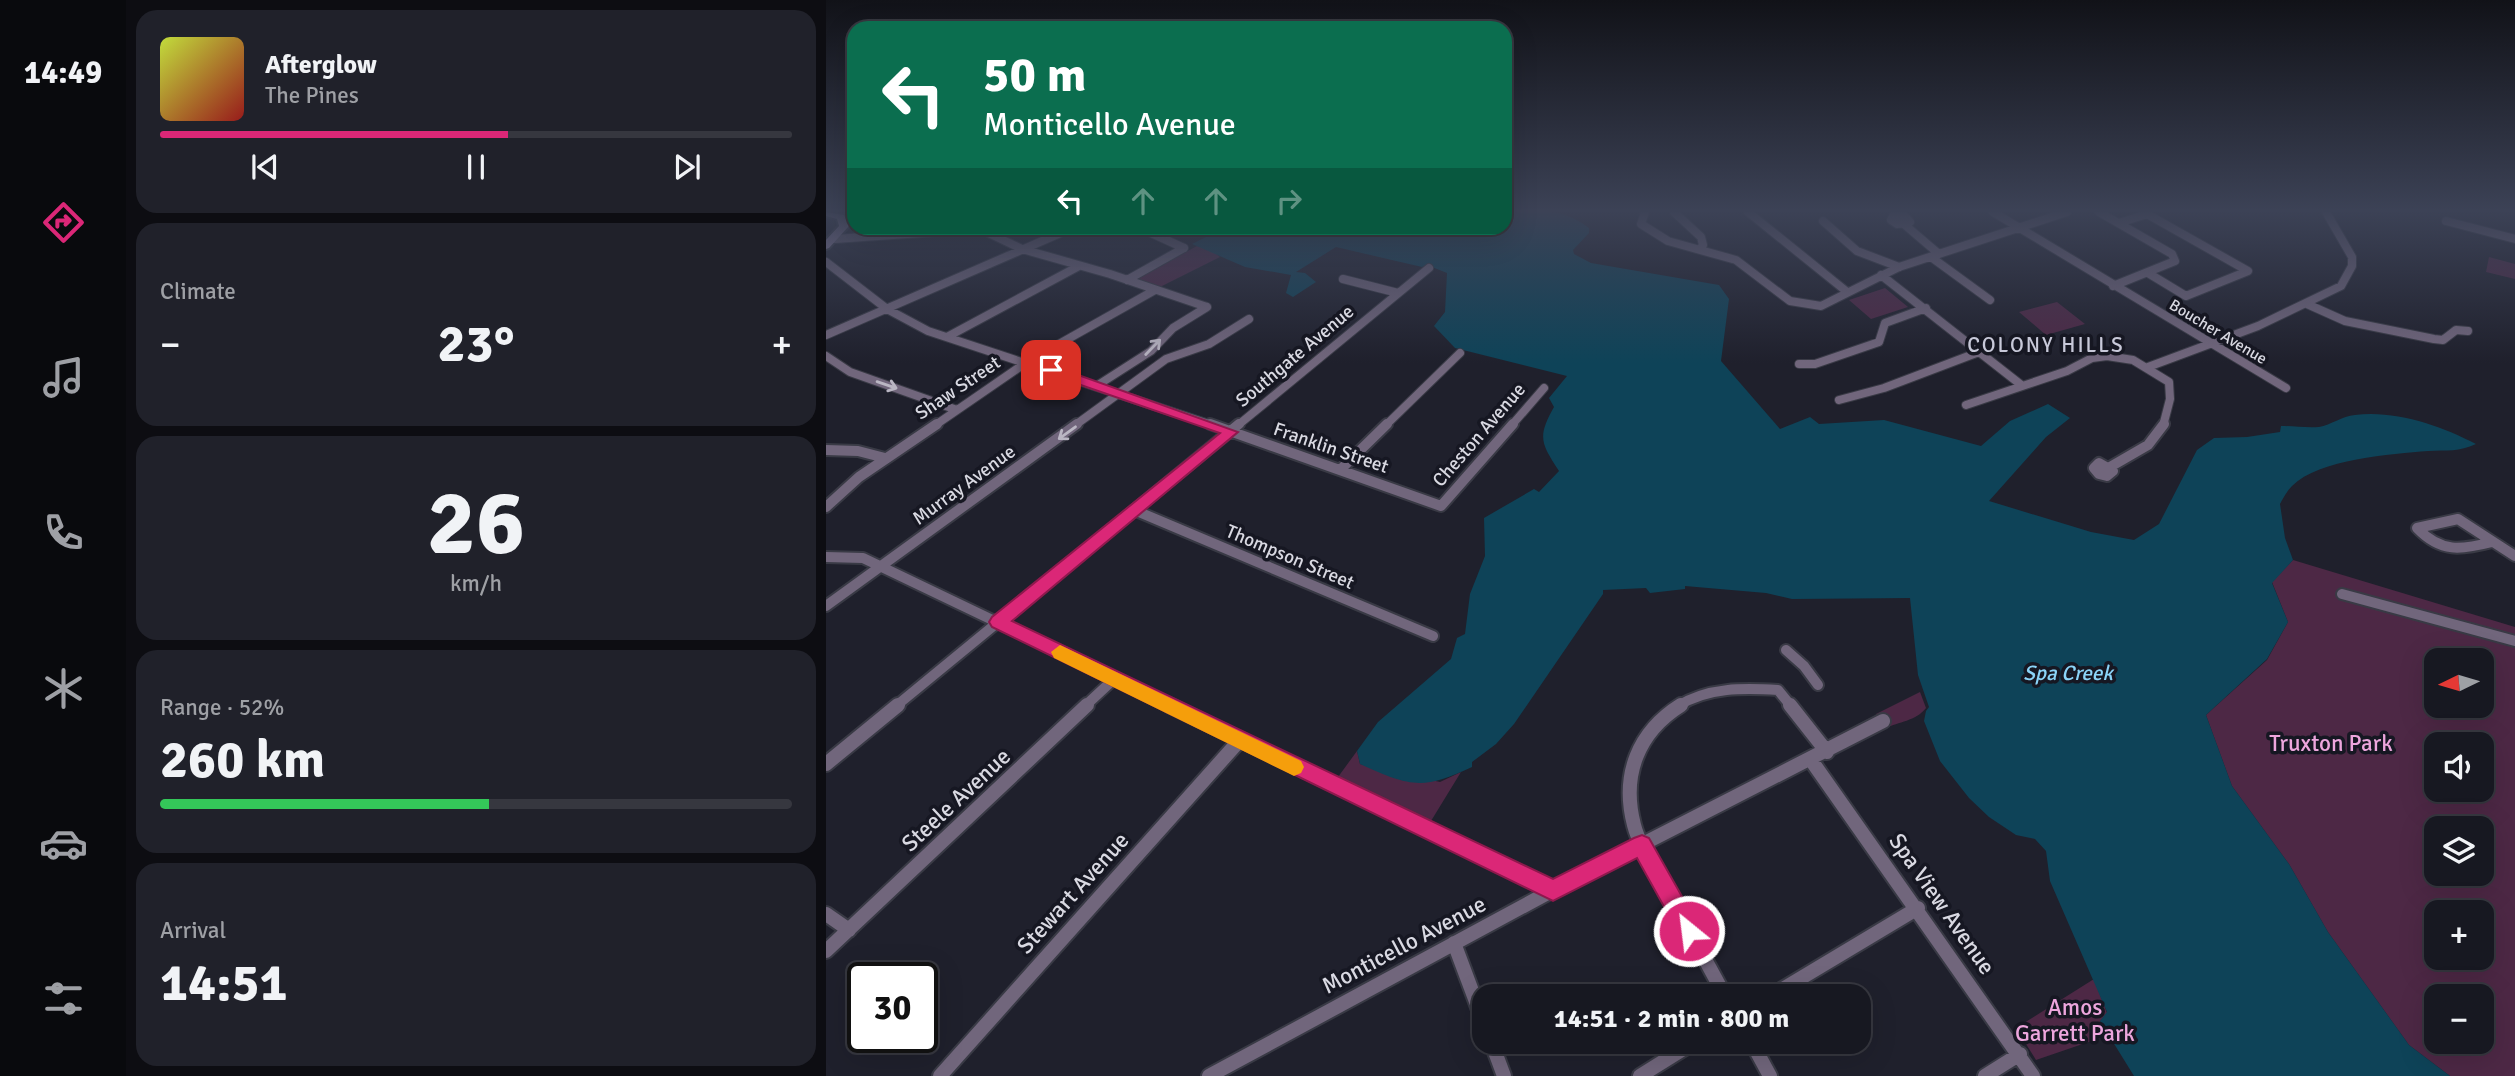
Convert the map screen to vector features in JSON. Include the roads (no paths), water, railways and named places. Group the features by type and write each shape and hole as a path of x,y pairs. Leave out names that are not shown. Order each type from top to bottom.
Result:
{"street":[{"name":"Franklin Street","path":"826,262 887,309 913,325 1123,393 1441,506"},
{"path":"826,335 992,262"},
{"path":"1066,262 1207,307 1173,328 1151,351 1098,385"},
{"path":"1126,280 1158,262"},
{"path":"1735,262 1787,302 1814,306 1821,306 1846,291 1915,262"},
{"path":"1810,262 1846,291"},
{"path":"1886,262 1899,267"},
{"path":"1943,262 1990,300"},
{"name":"Boucher Avenue","path":"2074,262 2286,388"},
{"path":"2113,286 2174,262"},
{"path":"2148,273 2186,296 2248,271 2232,262"},
{"path":"2148,367 2211,345 2307,304 2341,286 2352,266 2351,262"},
{"path":"947,337 1079,266"},
{"name":"Southgate Avenue","path":"826,764 1429,268"},
{"path":"1881,275 2020,384"},
{"path":"1343,279 1398,293"},
{"name":"Shaw Street","path":"826,508 853,482 885,458 1027,362 1156,290"},
{"path":"2307,304 2345,321 2443,340 2456,330 2468,331"},
{"path":"1799,364 1815,364 1879,342 1885,323 1926,308"},
{"name":"Murray Avenue","path":"826,606 1123,393 1125,387 1166,359 1209,344 1249,319"},
{"path":"1839,400 1884,388 1979,352"},
{"path":"1340,469 1460,353"},
{"path":"826,356 850,372 957,410"},
{"path":"1966,405 2020,384 2067,370 2092,358 2107,356 2133,360 2148,367 2169,383 2168,408 2159,436 2140,453 2110,467"},
{"name":"Cheston Avenue","path":"1441,506 1544,388"},
{"path":"826,450 858,451 885,458"},
{"name":"Thompson Street","path":"1134,510 1433,636"},
{"path":"2492,542 2454,552 2437,546 2417,528 2458,519 2515,556"},
{"path":"826,557 863,558 881,566 1239,741 1553,890"},
{"path":"2342,594 2515,641"},
{"path":"1786,650 1804,666 1818,685"},
{"name":"Steele Avenue","path":"826,951 1114,679"},
{"path":"1718,984 1642,845 1629,808 1628,775 1635,750 1647,729 1679,707 1712,690 1732,687 1778,690 1827,752"},
{"name":"Monticello Avenue","path":"1209,1076 1553,890 1883,721"},
{"name":"Stewart Avenue","path":"940,1076 1239,741"},
{"name":"Spa View Avenue","path":"1811,760 1918,908 2033,1076"},
{"path":"1790,984 1918,908"},
{"path":"826,915 849,930"},
{"path":"1454,943 1472,991"},
{"path":"1496,1054 1504,1076"},
{"path":"1640,1076 1675,1054"},
{"path":"1758,1054 1770,1076"},
{"path":"1985,1076 2020,1054"}],"water":[{"name":"Spa Creek","path":"1234,262 1312,262 1296,272 1305,273 1316,282 1293,297 1286,293 1291,275 1245,267"},
{"name":"Spa Creek","path":"1401,262 1590,262 1719,285 1729,299 1721,361 1780,429 1810,417 1819,424 1884,420 1981,446 2010,421 2048,404 2070,418 2046,437 1989,501 2091,532 2134,540 2159,524 2197,450 2214,438 2280,432 2281,426 2319,427 2350,416 2371,414 2418,421 2476,444 2458,449 2395,454 2337,464 2304,477 2292,486 2280,504 2285,538 2293,560 2272,583 2288,622 2267,659 2206,715 2232,786 2289,864 2328,932 2409,1045 2450,1076 2134,1076 2100,1021 2107,1012 2050,881 2046,851 2035,839 2016,835 1989,817 1969,798 1940,761 1924,721 1929,707 1918,675 1910,598 1792,599 1766,593 1685,586 1685,589 1650,593 1646,588 1603,590 1603,594 1514,724 1496,744 1472,762 1472,767 1440,780 1416,783 1391,777 1360,764 1357,751 1378,722 1451,659 1457,638 1465,634 1470,594 1485,556 1484,518 1534,489 1539,492 1559,471 1545,446 1543,433 1554,407 1549,398 1567,376 1455,348 1434,326 1445,312 1447,273 1427,265 1422,267"}],"district":[{"name":"COLONY HILLS","path":"2046,345"}],"park label":[{"name":"Truxton Park","path":"2331,743"},
{"name":"Amos Garrett Park","path":"2075,1020"}]}
